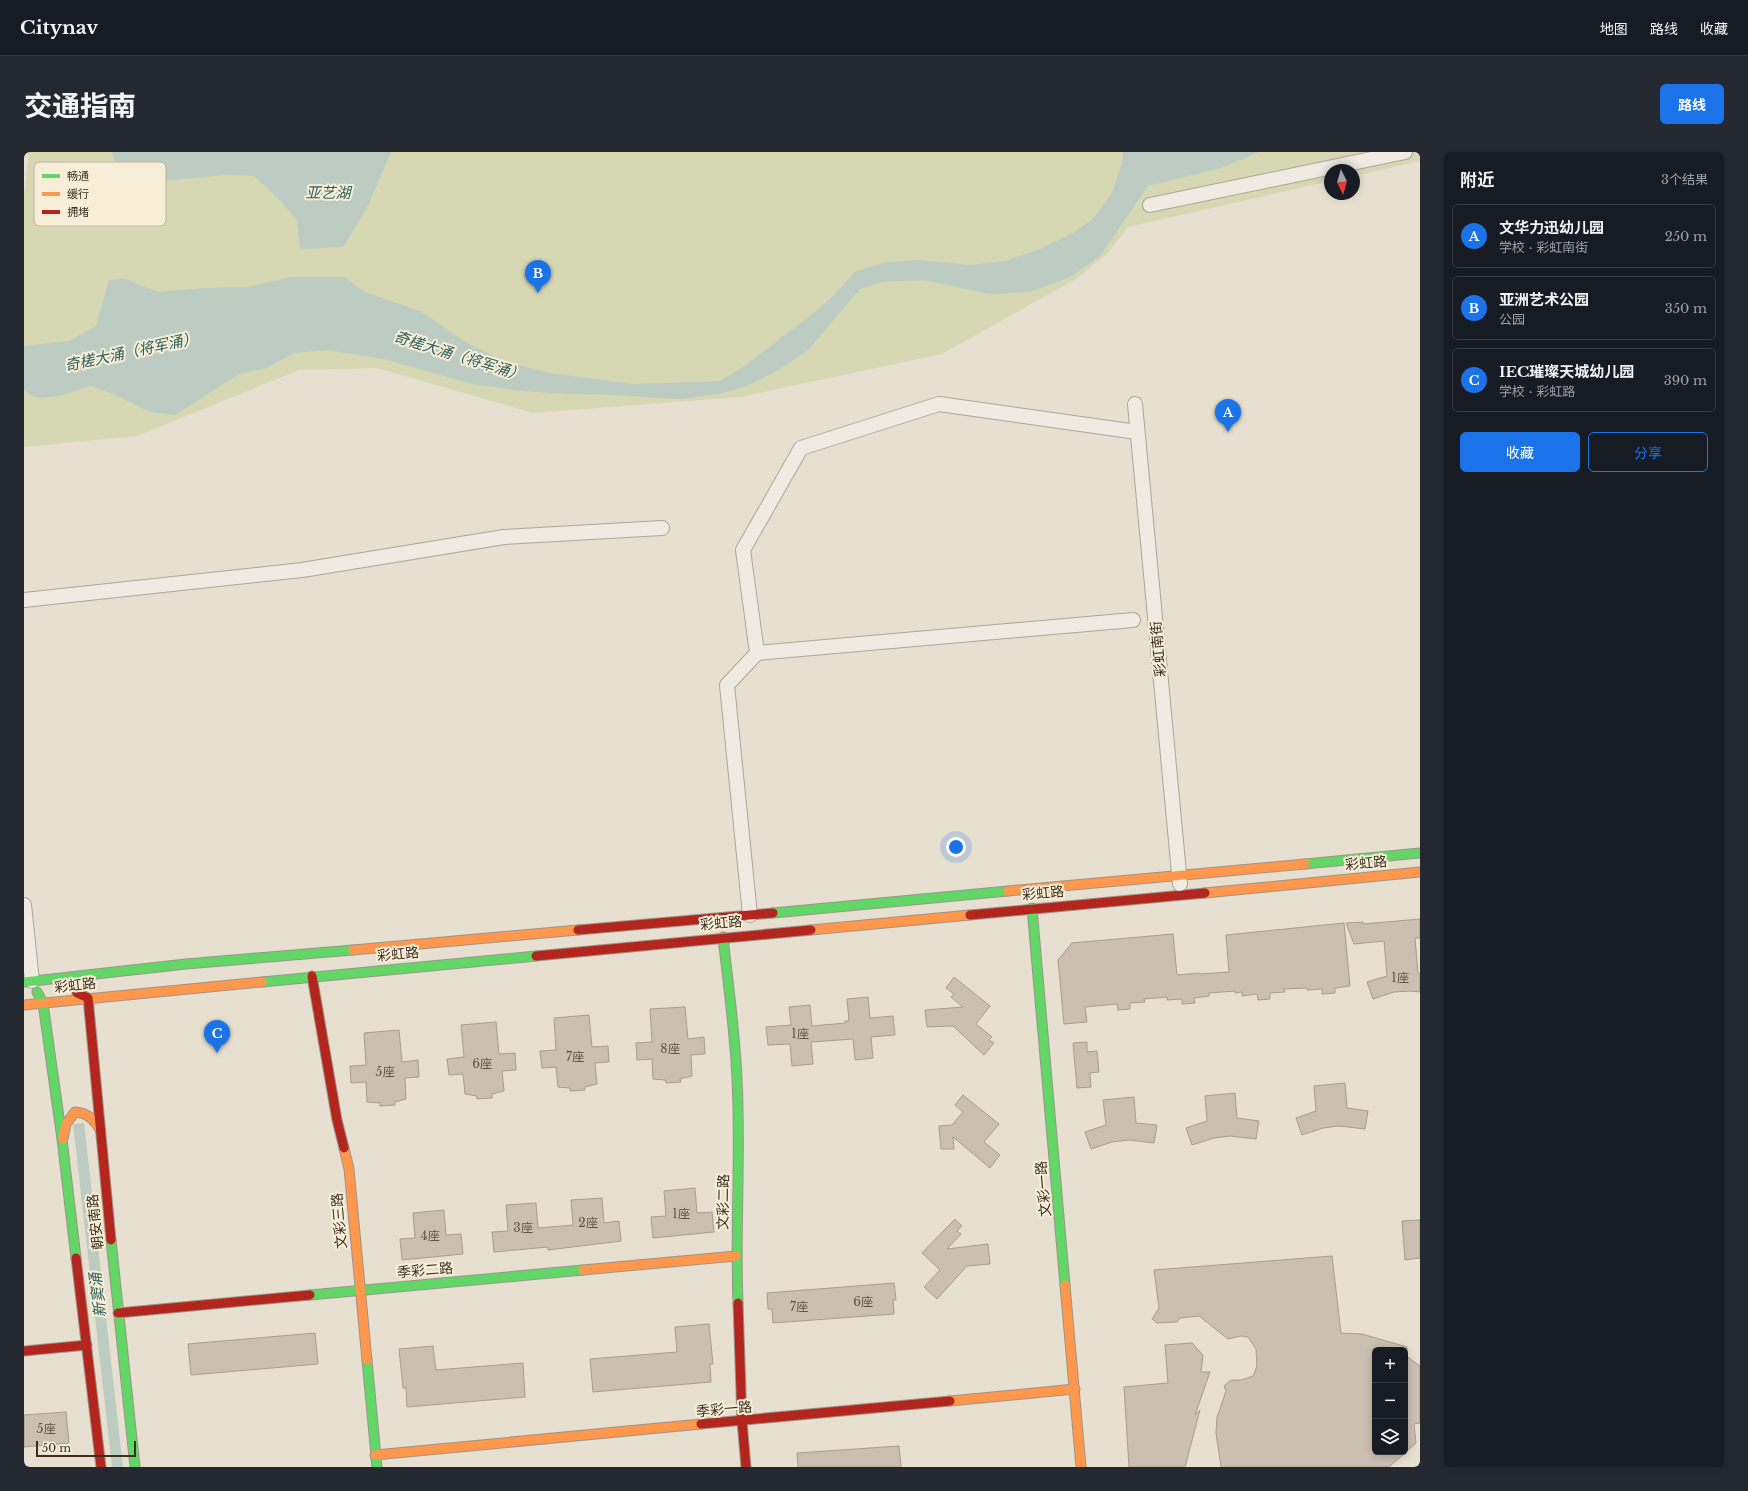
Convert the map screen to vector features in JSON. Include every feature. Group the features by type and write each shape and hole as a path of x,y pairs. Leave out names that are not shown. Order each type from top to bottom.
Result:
{"street":[{"path":"1150,205 1405,152"},
{"path":"757,653 743,550 801,448 939,404 1137,432"},
{"name":"彩虹南街","path":"1135,404 1181,894"},
{"path":"24,600 302,570 504,537 662,528"},
{"path":"750,915 726,685 757,653 1133,620"},
{"name":"彩虹路","path":"28,982 186,964 750,915 1420,853"},
{"name":"彩虹路","path":"24,1005 312,976 1420,872"},
{"path":"24,905 28,982"},
{"name":"文彩一路","path":"1032,908 1081,1467"},
{"name":"文彩二路","path":"723,937 737,1078 738,1154 736,1256 742,1421 746,1467"},
{"name":"文彩三路","path":"312,976 337,1120 349,1169 376,1467"},
{"path":"48,979 88,998"},
{"name":"朝安南路","path":"28,982 42,1003 62,1139 101,1467"},
{"name":"朝安南路","path":"88,998 118,1313 135,1467"},
{"path":"62,1139 64,1127 68,1119 75,1112 85,1112 92,1117 100,1129"},
{"name":"季彩二路","path":"118,1313 736,1256"},
{"path":"24,1351 87,1345"},
{"name":"季彩一路","path":"375,1455 1074,1389"}],"green space":[{"path":"29,152 1420,152 1420,161 1360,175 1360,164 1324,164 1324,182 1128,227 1107,254 1076,279 942,354 740,397 533,413 377,368 299,370 137,436 24,447 24,196"}],"water":[{"name":"亚艺湖","path":"112,152 391,152 367,208 343,247 300,249 297,220 278,198 254,176 225,175 166,181 166,162 114,162"},
{"name":"奇槎大涌（将军涌）","path":"1123,152 1259,152 1221,168 1148,186 1100,256 1070,277 1030,292 990,294 924,280 883,282 860,289 809,349 782,368 747,386 719,394 678,399 522,391 472,384 384,359 327,350 294,353 267,368 239,374 175,415 150,412 113,394 91,386 59,396 40,398 31,395 24,390 24,346 69,341 96,326 109,280 125,279 158,292 205,288 247,287 291,277 344,277 365,292 422,312 465,342 503,361 549,373 633,384 720,381 743,367 815,312 829,300 856,271 887,262 918,260 971,265 1005,261 1040,249 1073,233 1093,219 1112,193 1122,164"},
{"name":"新窦涌","path":"84,1123 123,1467 112,1467 73,1124"}],"building":[{"path":"1420,919 1420,938 1415,938 1418,973 1420,973 1420,992 1394,992 1373,999 1367,982 1387,976 1384,941 1354,944 1346,923 1363,922 1363,924"},
{"path":"1344,923 1350,986 1335,988 1335,993 1322,994 1322,989 1284,989 1285,992 1270,993 1270,999 1258,1000 1257,994 1242,996 1242,992 1235,993 1235,991 1209,993 1209,996 1194,998 1195,1003 1182,1004 1182,999 1167,1000 1167,997 1144,999 1145,1002 1130,1003 1130,1009 1118,1010 1117,1004 1085,1007 1087,1022 1064,1024 1058,960 1072,943 1173,934 1177,975 1229,972 1226,935"},
{"path":"954,977 990,1006 976,1024 992,1037 989,1040 994,1043 984,1055 953,1026 927,1027 925,1010 963,1007 951,997 954,994 946,988"},
{"path":"868,997 870,1018 893,1016 895,1035 871,1037 873,1058 855,1060 853,1039 811,1042 813,1064 792,1066 790,1044 768,1045 766,1027 791,1025 789,1007 810,1005 812,1026 845,1023 845,1021 849,1021 847,999"},
{"path":"685,1007 688,1039 704,1037 705,1054 691,1055 692,1076 680,1079 681,1082 666,1083 665,1080 653,1079 652,1059 637,1060 636,1043 652,1042 650,1009"},
{"path":"589,1015 592,1047 608,1046 609,1062 595,1063 597,1084 585,1087 585,1090 570,1091 570,1088 558,1087 556,1067 542,1068 540,1051 556,1050 554,1018"},
{"path":"496,1022 499,1054 515,1053 516,1070 502,1071 504,1091 492,1094 492,1098 477,1099 477,1096 465,1094 463,1074 449,1075 447,1059 464,1057 461,1025"},
{"path":"399,1030 402,1062 418,1060 419,1077 405,1078 406,1099 395,1102 395,1105 380,1106 380,1103 367,1102 366,1082 351,1083 350,1066 366,1065 364,1033"},
{"path":"1087,1042 1087,1052 1097,1051 1099,1072 1090,1073 1091,1087 1077,1088 1073,1043"},
{"path":"1345,1083 1347,1108 1368,1111 1365,1129 1339,1126 1323,1128 1302,1135 1296,1118 1316,1111 1314,1086"},
{"path":"1235,1093 1237,1118 1259,1121 1256,1139 1230,1136 1214,1138 1192,1145 1186,1128 1207,1121 1205,1096"},
{"path":"963,1095 999,1124 984,1142 1000,1155 990,1168 953,1137 954,1149 941,1149 939,1126 952,1125 963,1112 955,1105"},
{"path":"1134,1097 1136,1123 1157,1125 1154,1143 1129,1140 1112,1142 1091,1149 1085,1132 1106,1125 1103,1100"},
{"path":"695,1188 697,1213 712,1212 714,1232 653,1238 651,1217 666,1216 664,1191"},
{"path":"602,1198 604,1223 619,1221 621,1241 548,1250 548,1247 494,1252 492,1232 508,1231 506,1205 536,1203 538,1228 573,1225 571,1200"},
{"path":"444,1210 446,1235 461,1234 463,1254 402,1260 400,1239 415,1238 413,1213"},
{"path":"955,1219 962,1226 957,1231 961,1234 947,1249 988,1244 990,1264 967,1266 937,1299 924,1287 940,1270 922,1253"},
{"path":"1420,1220 1420,1258 1405,1260 1402,1221"},
{"path":"1332,1256 1341,1333 1362,1334 1407,1347 1372,1347 1372,1455 1402,1455 1389,1467 1221,1467 1216,1433 1217,1417 1226,1391 1224,1386 1231,1380 1241,1380 1253,1376 1257,1366 1256,1349 1248,1337 1241,1336 1228,1339 1199,1316 1180,1318 1177,1322 1157,1323 1152,1319 1159,1308 1154,1270"},
{"path":"894,1283 896,1300 893,1300 894,1314 773,1323 772,1309 768,1309 767,1293"},
{"path":"709,1324 713,1364 710,1364 711,1382 593,1392 590,1359 677,1352 675,1327"},
{"path":"315,1333 318,1364 191,1375 188,1344"},
{"path":"1192,1343 1203,1355 1201,1372 1210,1372 1195,1415 1200,1410 1185,1467 1129,1467 1124,1387 1168,1383 1165,1345"},
{"path":"433,1346 436,1370 523,1363 525,1397 407,1407 406,1388 403,1388 399,1349"},
{"path":"1408,1357 1420,1366 1420,1423 1414,1424 1416,1443 1408,1450"},
{"path":"66,1412 69,1443 24,1447 24,1415"},
{"path":"899,1446 901,1467 798,1467 797,1453"}],"traffic: fast":[{"path":"1305,864 1420,853"},
{"path":"773,913 1008,891"},
{"path":"1032,908 1065,1285"},
{"path":"723,937 733,1025 737,1079 738,1303"},
{"path":"24,982 186,964 353,950"},
{"path":"262,982 536,956"},
{"path":"37,992 43,1003 62,1139 76,1258"},
{"path":"111,1240 135,1467"},
{"path":"310,1295 583,1270"},
{"path":"367,1360 377,1467"}],"traffic: slow":[{"path":"1008,891 1305,864"},
{"path":"1205,893 1420,872"},
{"path":"811,930 970,915"},
{"path":"353,950 578,930"},
{"path":"24,1005 262,982"},
{"path":"63,1139 66,1124 75,1112 90,1117 100,1129"},
{"path":"344,1148 349,1169 367,1360"},
{"path":"583,1270 736,1256"},
{"path":"1065,1285 1081,1467"},
{"path":"950,1401 1075,1389"},
{"path":"375,1455 701,1424"}],"traffic: jam":[{"path":"970,915 1205,893"},
{"path":"578,930 773,913"},
{"path":"536,956 811,930"},
{"path":"312,976 337,1120 344,1148"},
{"path":"77,993 88,998 111,1240"},
{"path":"76,1258 101,1467"},
{"path":"118,1313 310,1295"},
{"path":"738,1303 742,1421 746,1467"},
{"path":"24,1351 87,1345"},
{"path":"701,1424 950,1401"}],"place":[{"name":"亚洲艺术公园","path":"538,293"},
{"name":"文华力迅幼儿园","path":"1228,432"},
{"name":"IEC璀璨天城幼儿园","path":"217,1053"}]}
